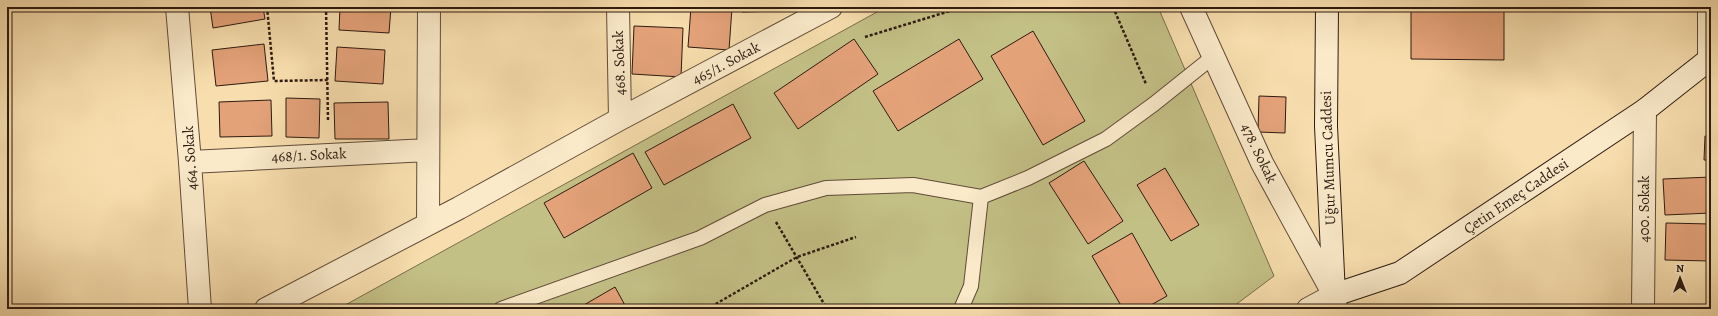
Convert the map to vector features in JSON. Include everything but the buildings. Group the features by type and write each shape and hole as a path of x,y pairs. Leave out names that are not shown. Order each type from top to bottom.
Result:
{"street":[{"name":"464. Sokak","path":"177,7 200,309"},
{"path":"428,224 430,7"},
{"name":"468. Sokak","path":"618,7 620,120"},
{"name":"465/1. Sokak","path":"266,309 428,224 831,7"},
{"name":"478. Sokak","path":"1191,7 1262,163 1335,302"},
{"name":"Uğur Mumcu Caddesi","path":"1327,7 1326,126 1335,302"},
{"path":"1709,7 1710,59"},
{"name":"Çetin Emeç Caddesi","path":"1308,309 1335,302 1400,273 1645,110 1710,59"},
{"name":"400. Sokak","path":"1644,309 1645,110"},
{"name":"468/1. Sokak","path":"190,162 428,150"}],"lane":[{"path":"501,309 700,238 765,205 826,188 913,184 981,197 1028,178 1106,139 1154,104 1214,56"},
{"path":"961,309 971,286 981,197"}],"path":[{"path":"267,7 274,81 328,80"},
{"path":"326,7 328,121"},
{"path":"865,37 963,7"},
{"path":"1113,7 1154,104"},
{"path":"765,205 827,309"},
{"path":"707,309 796,257 856,237"}],"shaded area":[{"path":"886,7 1158,7 1274,276 1230,309 338,309"}]}
